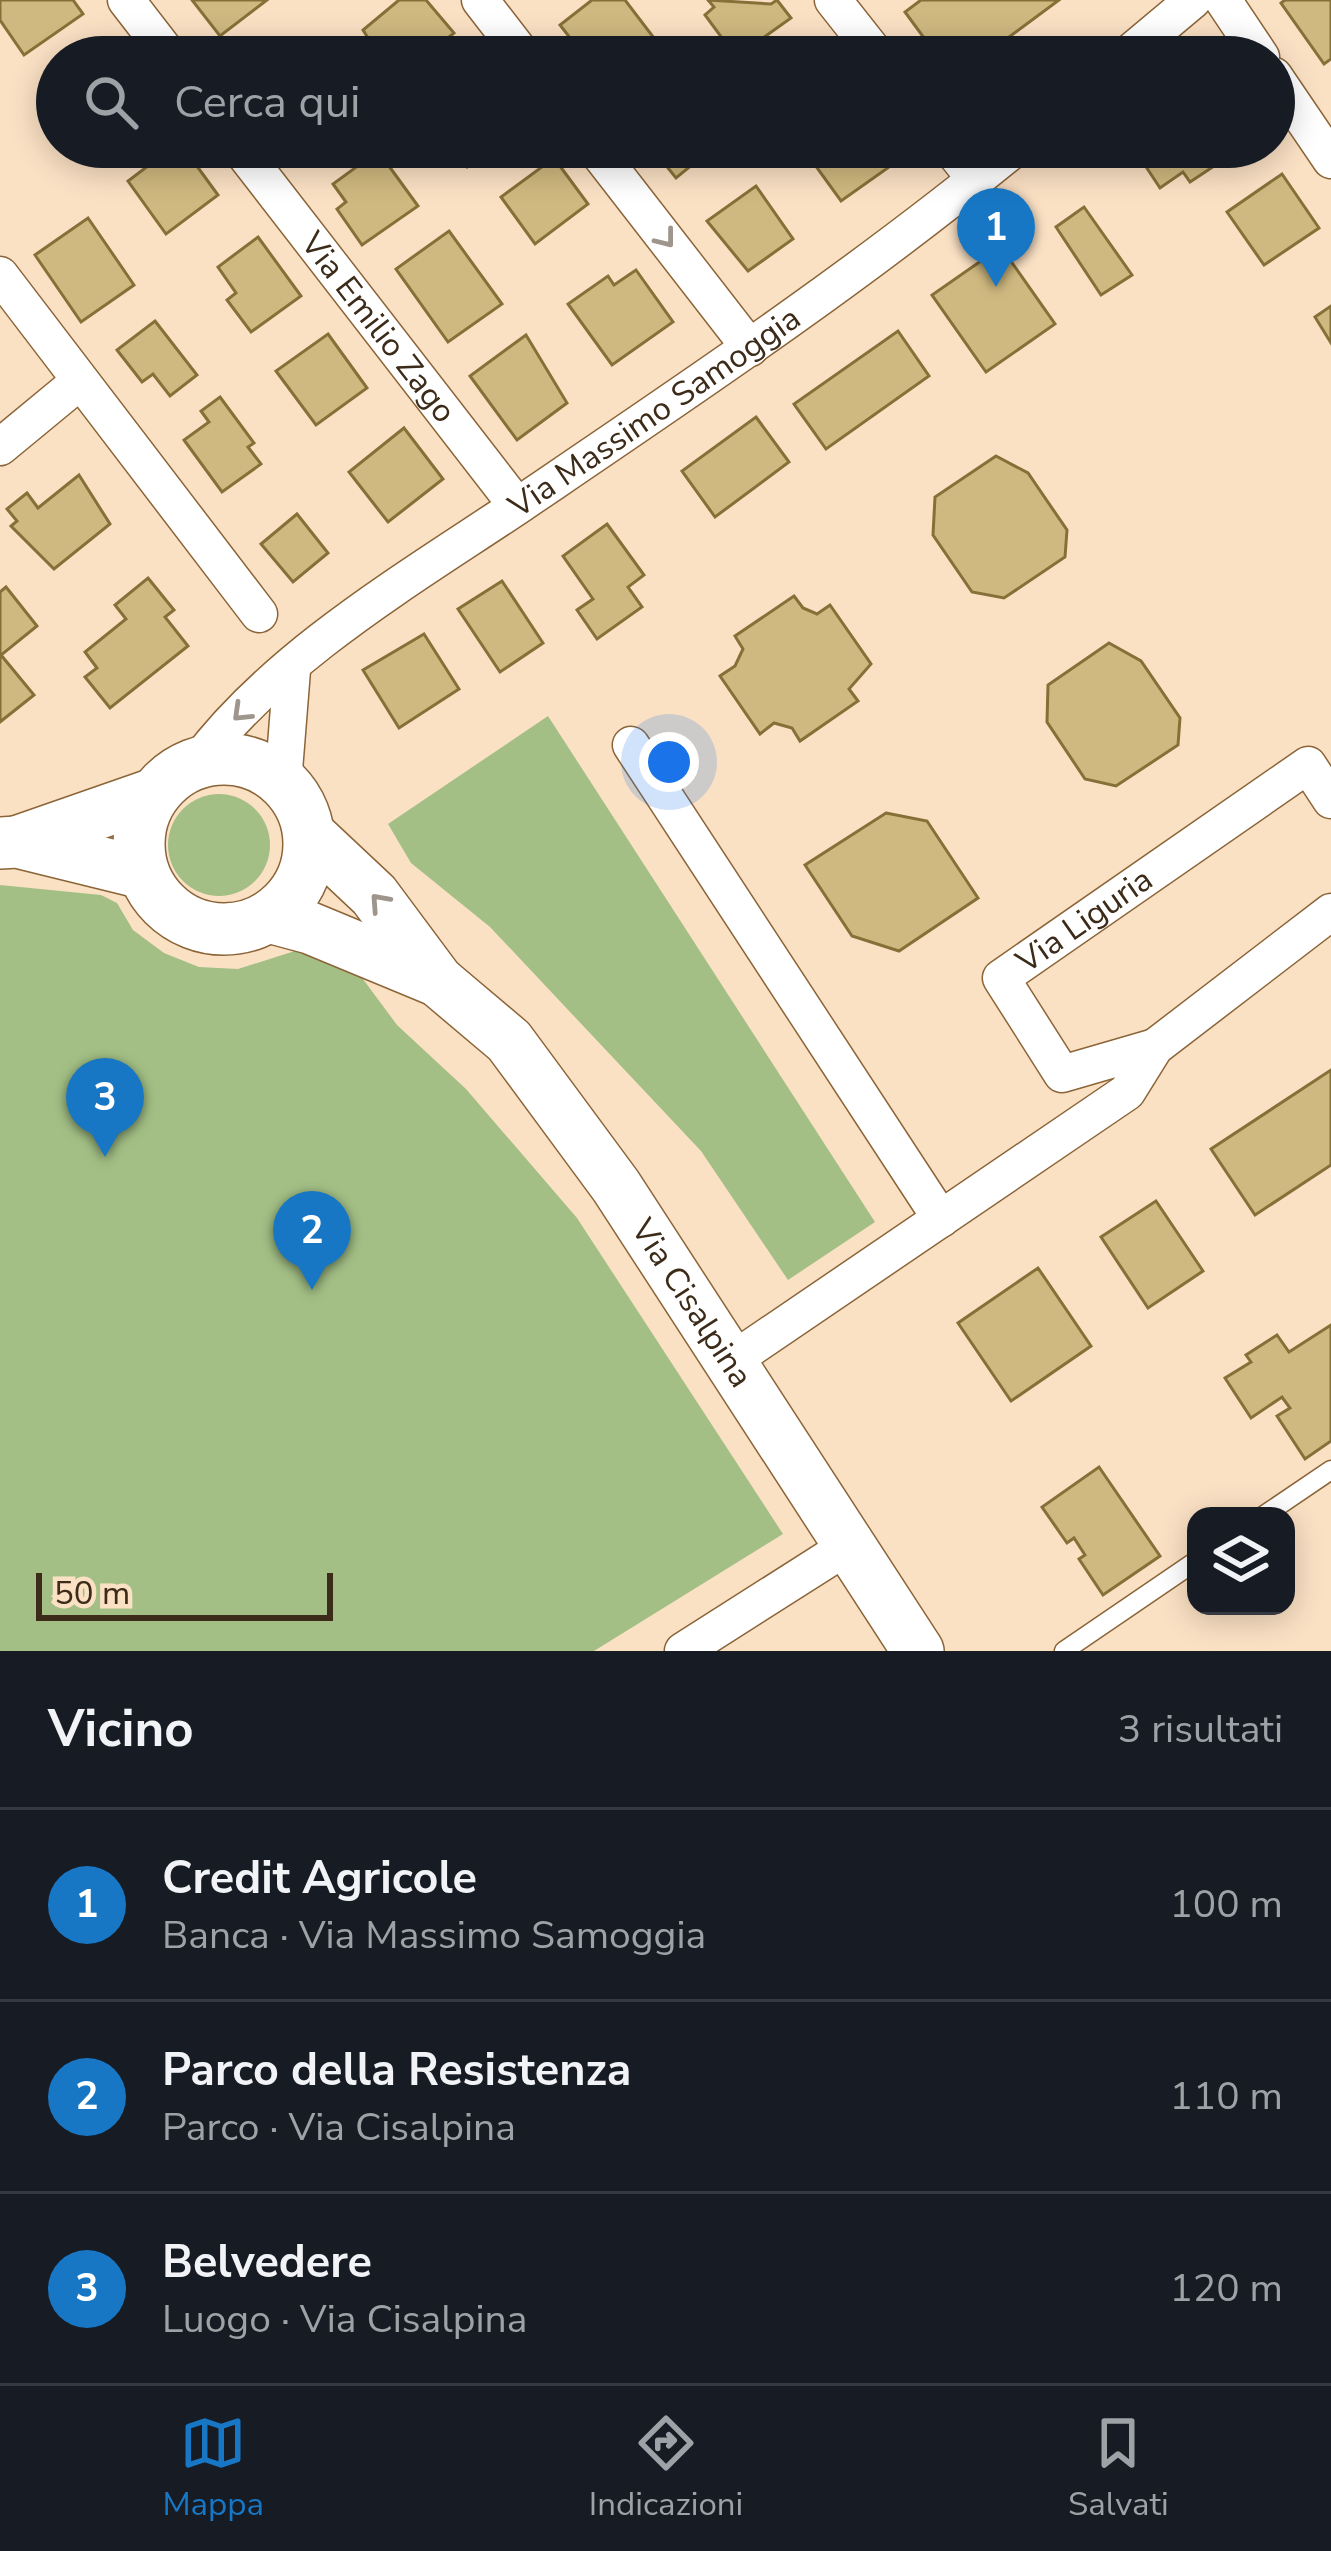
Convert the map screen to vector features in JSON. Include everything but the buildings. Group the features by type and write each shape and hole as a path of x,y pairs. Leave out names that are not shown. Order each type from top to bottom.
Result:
{"main road":[{"path":"9,842 143,873 138,846 142,818 154,794 173,775 197,763 243,760 283,783"},
{"name":"Via Cisalpina","path":"283,783 300,806 309,834 374,895 438,981 509,1041 616,1186 918,1651"},
{"path":"9,842 154,794"},
{"path":"268,917 301,881 309,834"},
{"name":"Via Cisalpina","path":"143,873 172,913 195,925 220,930 268,917 310,928 438,981"}],"street":[{"path":"126,0 154,36"},
{"path":"480,0 508,36"},
{"path":"833,0 861,36"},
{"path":"1150,36 1193,0"},
{"path":"1222,0 1247,36"},
{"path":"1295,107 1331,160"},
{"name":"Via Emilio Zago","path":"255,168 518,506"},
{"path":"610,168 749,348"},
{"path":"967,168 976,180"},
{"name":"Via Massimo Samoggia","path":"197,763 219,733 318,642 749,348 991,168"},
{"path":"0,274 259,614"},
{"path":"0,447 80,381"},
{"path":"283,783 292,670"},
{"path":"631,745 941,1219"},
{"name":"Via Liguria","path":"1155,1047 1062,1074 1001,978 1308,765 1331,800"},
{"name":"Via Liguria","path":"730,1361 1127,1091 1155,1047 1331,912"},
{"path":"683,1651 848,1546"}],"lane":[{"path":"1276,1507 1331,1470"},
{"path":"1064,1651 1187,1567"}],"green space":[{"path":"548,716 875,1222 788,1280 701,1151 490,927 411,863 388,824"},
{"path":"219,794 239,798 255,809 266,825 270,845 266,865 255,881 239,892 219,896 199,892 183,881 172,865 168,845 172,825 183,809 199,798"},
{"path":"0,885 101,895 117,903 133,930 164,953 199,967 238,969 298,950 357,971 397,1025 466,1089 577,1218 783,1534 594,1651 0,1651"}],"place":[{"name":"Credit Agricole","path":"996,287"},
{"name":"Belvedere","path":"105,1157"},
{"name":"Parco della Resistenza","path":"312,1290"}]}
